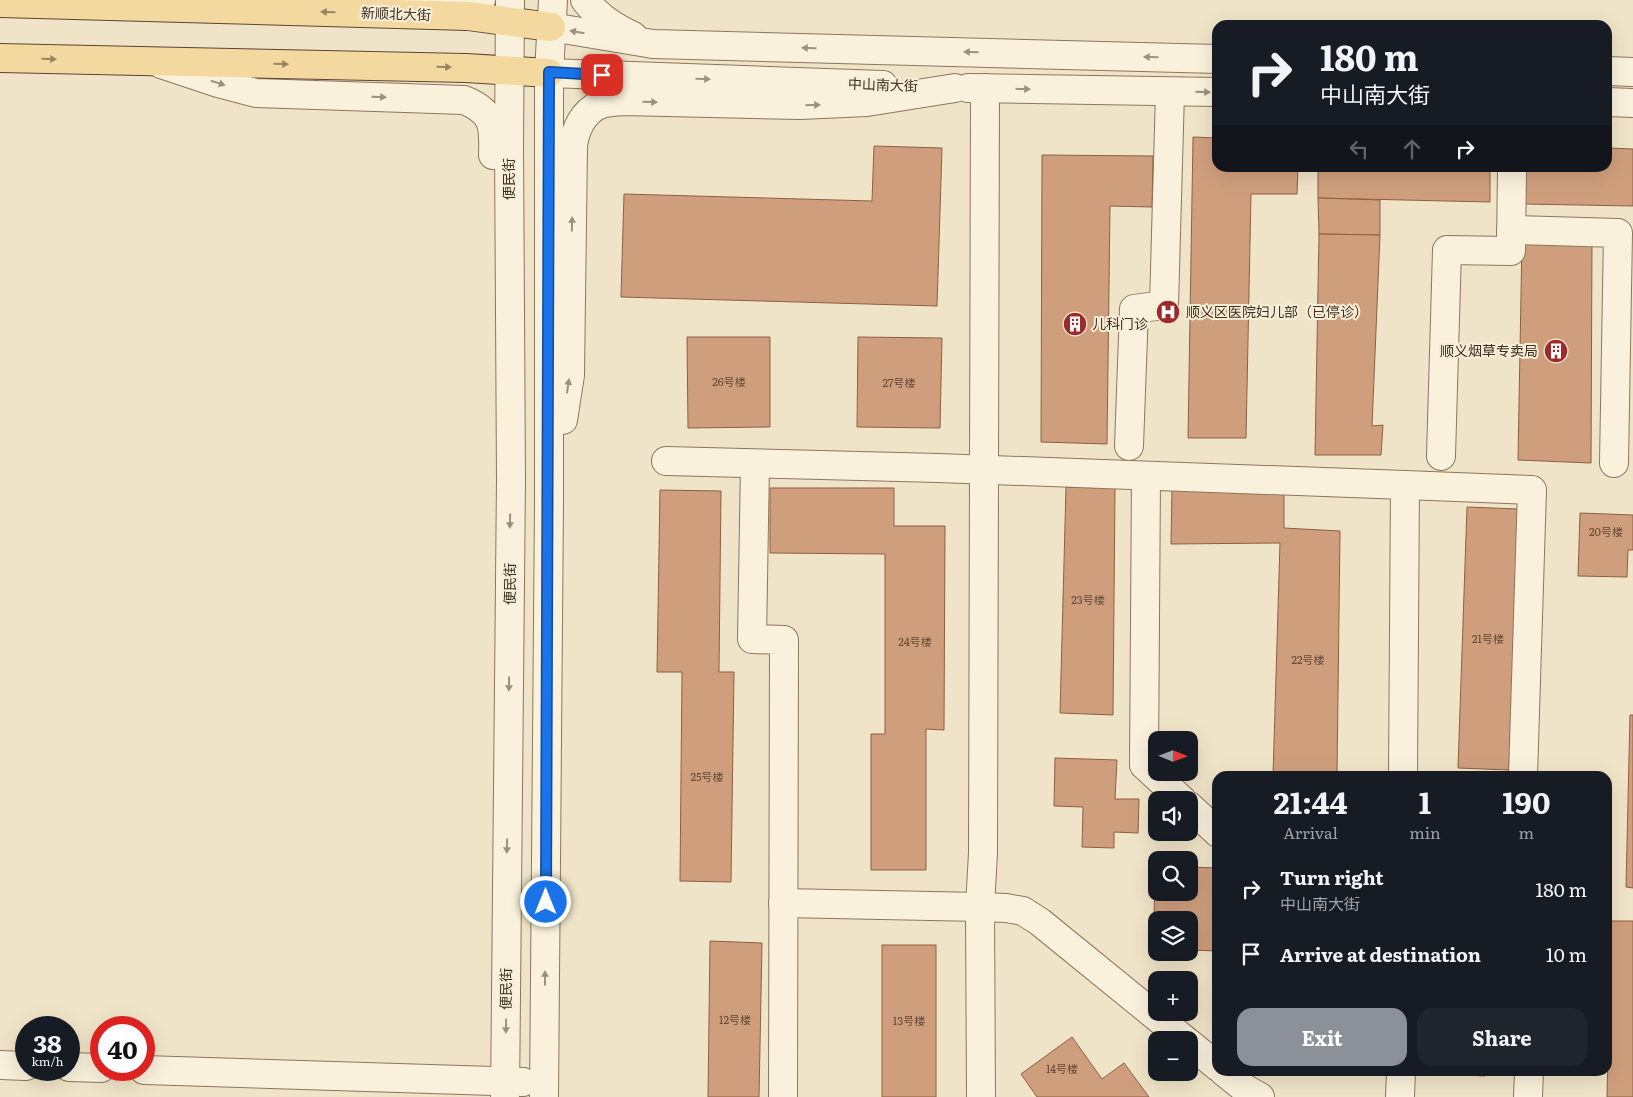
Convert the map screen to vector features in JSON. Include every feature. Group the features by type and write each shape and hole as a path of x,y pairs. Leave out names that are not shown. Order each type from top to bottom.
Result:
{"main road":[{"name":"新顺北大街","path":"0,3 468,16 510,11 551,28"},
{"path":"0,58 456,68 549,72"}],"street":[{"path":"161,7 202,0"},
{"path":"390,0 473,2 481,0"},
{"path":"155,1071 544,1090 549,503 549,72 553,0"},
{"path":"585,0 595,13 621,31 653,44"},
{"name":"便民街","path":"505,1089 511,479 510,11"},
{"path":"551,28 653,44 1212,59"},
{"path":"155,62 218,84 256,93 464,100 486,112 494,135 493,388 511,479"},
{"path":"1612,71 1633,72"},
{"name":"中山南大街","path":"549,72 955,88 1212,92"},
{"path":"549,503 570,374 572,146 574,134 582,120 600,104 623,101 800,105 866,102 955,88"},
{"path":"981,1097 980,907 983,853 985,88"},
{"path":"1129,446 1134,308 1164,305 1170,92"},
{"path":"1612,102 1633,103"},
{"path":"1440,456 1447,250 1511,251 1512,172"},
{"path":"1511,230 1618,233 1614,463"},
{"path":"666,461 984,470 1532,490 1523,771"},
{"path":"755,464 752,639 784,640 783,1097"},
{"path":"1146,476 1144,765 1172,791"},
{"path":"1403,771 1405,485"},
{"path":"1198,814 1212,827"},
{"path":"783,902 980,907 1023,911 1040,922 1174,1031"},
{"path":"1198,1050 1212,1062"},
{"path":"0,1065 15,1066"},
{"path":"1229,1076 1244,1088 1260,1097"},
{"path":"1400,1097 1401,1076"},
{"path":"1528,1076 1528,1097"}],"building":[{"path":"1193,137 1212,138 1212,172 1298,172 1297,194 1251,194 1246,438 1188,438"},
{"path":"874,146 942,148 937,306 621,297 624,194 872,201"},
{"path":"1612,148 1633,149 1633,206 1524,204 1523,172 1612,172"},
{"name":"儿科门诊","path":"1042,155 1153,156 1152,207 1110,206 1107,444 1041,442"},
{"path":"1318,172 1490,172 1490,202 1318,198"},
{"path":"1318,198 1380,200 1380,235 1319,234"},
{"path":"1319,234 1380,235 1372,426 1383,425 1381,455 1315,455"},
{"name":"顺义烟草专卖局","path":"1522,241 1592,242 1591,463 1518,460"},
{"path":"687,337 770,337 770,427 688,428"},
{"path":"858,337 942,338 940,428 857,427"},
{"path":"1066,487 1115,488 1113,715 1060,713"},
{"path":"770,488 894,488 894,526 945,526 944,730 926,729 926,870 871,870 871,734 885,734 885,554 770,553"},
{"path":"1172,489 1284,491 1284,528 1340,531 1337,771 1273,771 1280,543 1171,544"},
{"path":"660,490 721,491 719,672 734,672 731,882 680,881 682,672 657,672"},
{"path":"1467,507 1518,509 1509,770 1458,768"},
{"path":"1580,513 1633,515 1633,550 1628,550 1627,577 1578,576"},
{"path":"1630,715 1633,715 1633,888 1626,887"},
{"path":"1055,758 1117,760 1115,799 1139,799 1138,833 1114,832 1114,848 1082,847 1083,807 1054,806"},
{"path":"1198,867 1212,868 1212,951 1198,950 1198,911 1154,911 1154,901 1198,901"},
{"path":"1612,921 1633,921 1633,1097 1607,1097 1607,1076 1612,1076"},
{"path":"710,941 762,943 759,1097 708,1097"},
{"path":"882,945 936,945 936,1097 882,1097"},
{"path":"1072,1037 1102,1079 1124,1063 1149,1097 1037,1097 1021,1074"}],"place":[{"name":"顺义区医院妇儿部（已停诊）","path":"1168,312"},
{"name":"儿科门诊","path":"1075,324"},
{"name":"顺义烟草专卖局","path":"1556,351"}],"route":[{"path":"546,902 549,72 602,75"}]}
